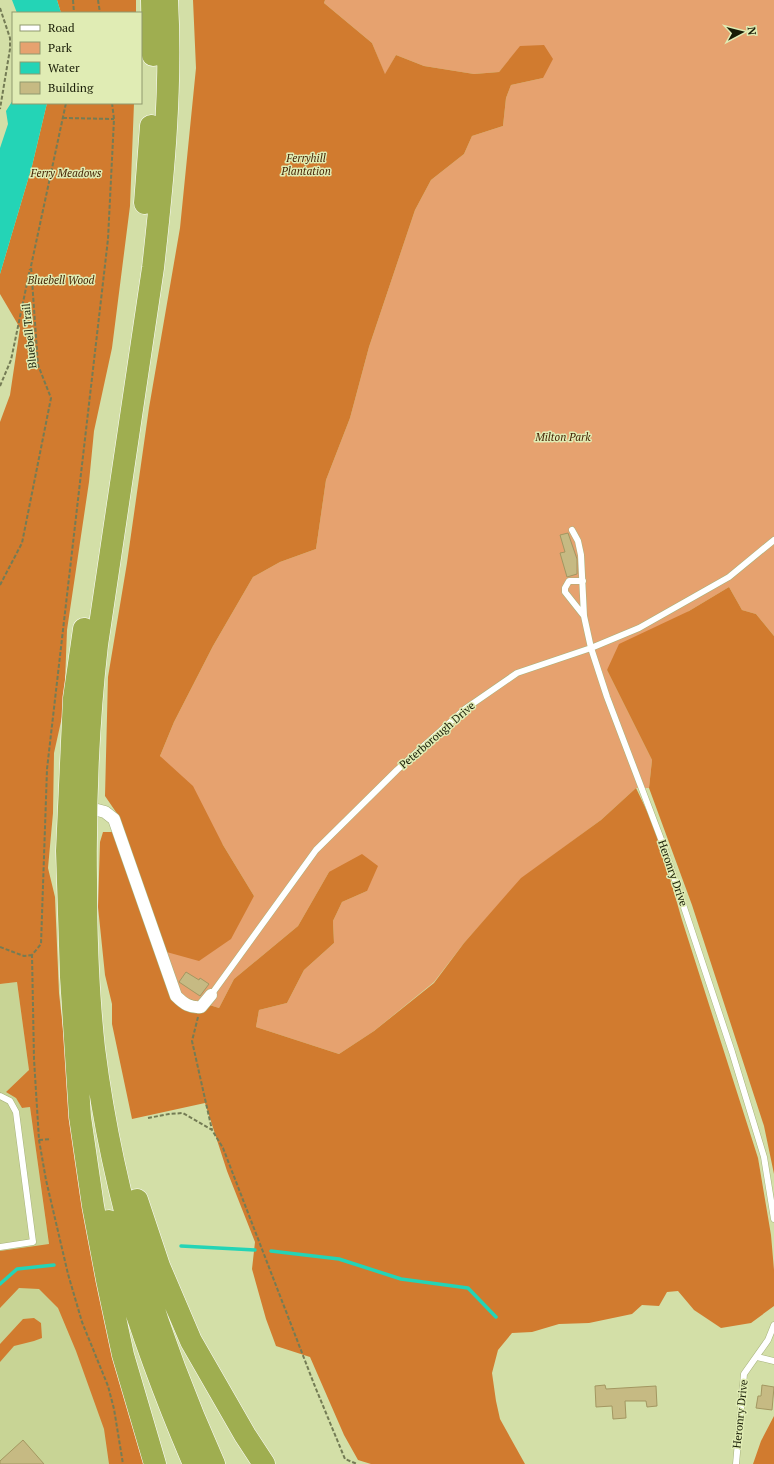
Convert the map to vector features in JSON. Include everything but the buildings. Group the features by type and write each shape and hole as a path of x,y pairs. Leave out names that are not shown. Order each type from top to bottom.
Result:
{"highway":[{"path":"152,0 154,94 141,260 74,698 67,851 80,978 109,1138 123,1201 138,1260 166,1347 188,1404 207,1463"},
{"path":"155,1464 123,1355 92,1206 80,1117 80,978 86,930 86,806 91,698 97,645 153,268 160,208 168,79 167,0"},
{"path":"80,978 103,1037 121,1136 136,1199 159,1266 191,1341 245,1435 264,1464"}],"street":[{"path":"86,806 105,812 114,819 176,996 183,1003 193,1008 201,1007 212,994"}],"lane":[{"name":"Heronry Drive","path":"572,530 578,541 581,555 584,616 591,648 607,697 664,846 734,1060 764,1158 774,1219"},
{"name":"Peterborough Drive","path":"212,994 316,850 397,770 465,709 517,673 591,648 639,628 729,577 774,540"},
{"path":"583,581 569,581 565,588 565,592 584,616"},
{"path":"0,1096 10,1101 16,1112 33,1242 0,1247"},
{"name":"Heronry Drive","path":"736,1464 744,1374 768,1340 774,1325"},
{"path":"757,1357 774,1361"}],"path":[{"path":"73,0 74,12"},
{"path":"98,0 100,12"},
{"path":"0,8 7,27 10,49 0,109"},
{"name":"Bluebell Trail","path":"0,585 22,544 50,398 38,365 31,266 66,104"},
{"path":"112,104 114,119 108,239 47,769 41,944 32,955 34,1059 39,1140 46,1180 68,1274 82,1322 108,1386 114,1409 123,1464"},
{"path":"62,118 114,119"},
{"path":"0,386 11,360 31,266"},
{"path":"0,947 24,956 32,955"},
{"path":"201,1007 192,1041 212,1130 223,1148 314,1384 345,1459 357,1464"},
{"path":"148,1118 170,1114 184,1114 212,1130"},
{"path":"39,1140 51,1139"}],"shaded area":[{"path":"17,982 29,1070 16,1098 22,1108 30,1107 49,1245 100,1392 111,1464 0,1464 0,984"}],"green space":[{"path":"57,0 136,0 136,12 61,12"},
{"name":"Ferryhill Plantation","path":"193,0 325,0 324,3 372,43 385,74 396,55 424,66 474,74 499,72 520,46 544,45 553,59 543,78 511,85 506,98 503,126 472,136 464,154 431,180 415,210 369,347 350,418 326,480 316,549 280,562 253,577 213,646 174,722 160,756 193,786 223,845 254,896 231,939 199,961 163,951 163,968 184,997 219,1008 234,979 298,926 329,872 362,854 378,866 367,891 342,902 333,921 334,943 304,970 287,1003 259,1010 256,1027 339,1054 374,1031 434,983 464,943 521,878 601,820 636,788 656,830 682,920 758,1158 771,1235 774,1270 774,1306 751,1323 721,1328 694,1310 678,1291 667,1292 659,1306 642,1305 632,1314 589,1323 559,1324 532,1332 512,1333 498,1350 492,1373 500,1419 525,1464 371,1464 358,1460 344,1435 310,1357 276,1346 266,1319 252,1269 255,1242 227,1171 205,1103 132,1119 112,1024 112,1004 105,975 98,907 100,842 103,832 113,832 118,815 105,796 108,677 127,563 149,408 180,228 196,68"},
{"name":"Milton Park","path":"325,0 774,0 774,636 756,614 742,610 729,587 689,611 607,670 652,760 649,788 636,788 601,820 522,878 464,943 434,982 374,1031 339,1054 256,1027 259,1010 287,1003 304,970 334,943 333,921 342,902 367,891 329,872 298,926 234,979 219,1008 184,997 173,990 163,950 254,896 223,845 160,756 174,722 213,646 253,577 280,562 316,549 326,480 350,418 369,347 415,210 431,180 464,154 472,136 503,126 506,98 511,85 543,78 521,46 499,72 474,74 424,66 396,55 385,75 372,43 324,3"},
{"name":"Bluebell Wood","path":"47,104 134,104 130,206 112,348 94,431 89,482 67,630 64,708 54,753 53,813 48,868 55,897 59,993 71,1100 145,1464 109,1464 104,1429 76,1351 58,1308 39,1289 19,1288 0,1308 0,1251 49,1244 30,1107 22,1108 16,1098 6,1092 29,1070 17,982 0,984 0,422 10,395 20,328 0,294 0,274 32,166"},
{"path":"729,587 742,610 756,614 774,636 774,1174 764,1126 692,905 649,788 652,760 607,670 619,644 689,611"},
{"path":"34,1318 41,1323 42,1338 14,1346 0,1362 0,1344 23,1319"},
{"path":"774,1416 774,1464 753,1464 761,1441"}],"water":[{"path":"12,0 57,0 61,12 17,12"},
{"path":"12,102 12,104 47,104 32,166 0,274 0,148 8,124 6,111"}],"waterway":[{"path":"181,1246 255,1250"},
{"path":"271,1251 339,1259 401,1279 468,1288 496,1317"},
{"path":"0,1284 17,1269 54,1265"}],"park label":[{"name":"Ferry Meadows","path":"66,173"}]}
